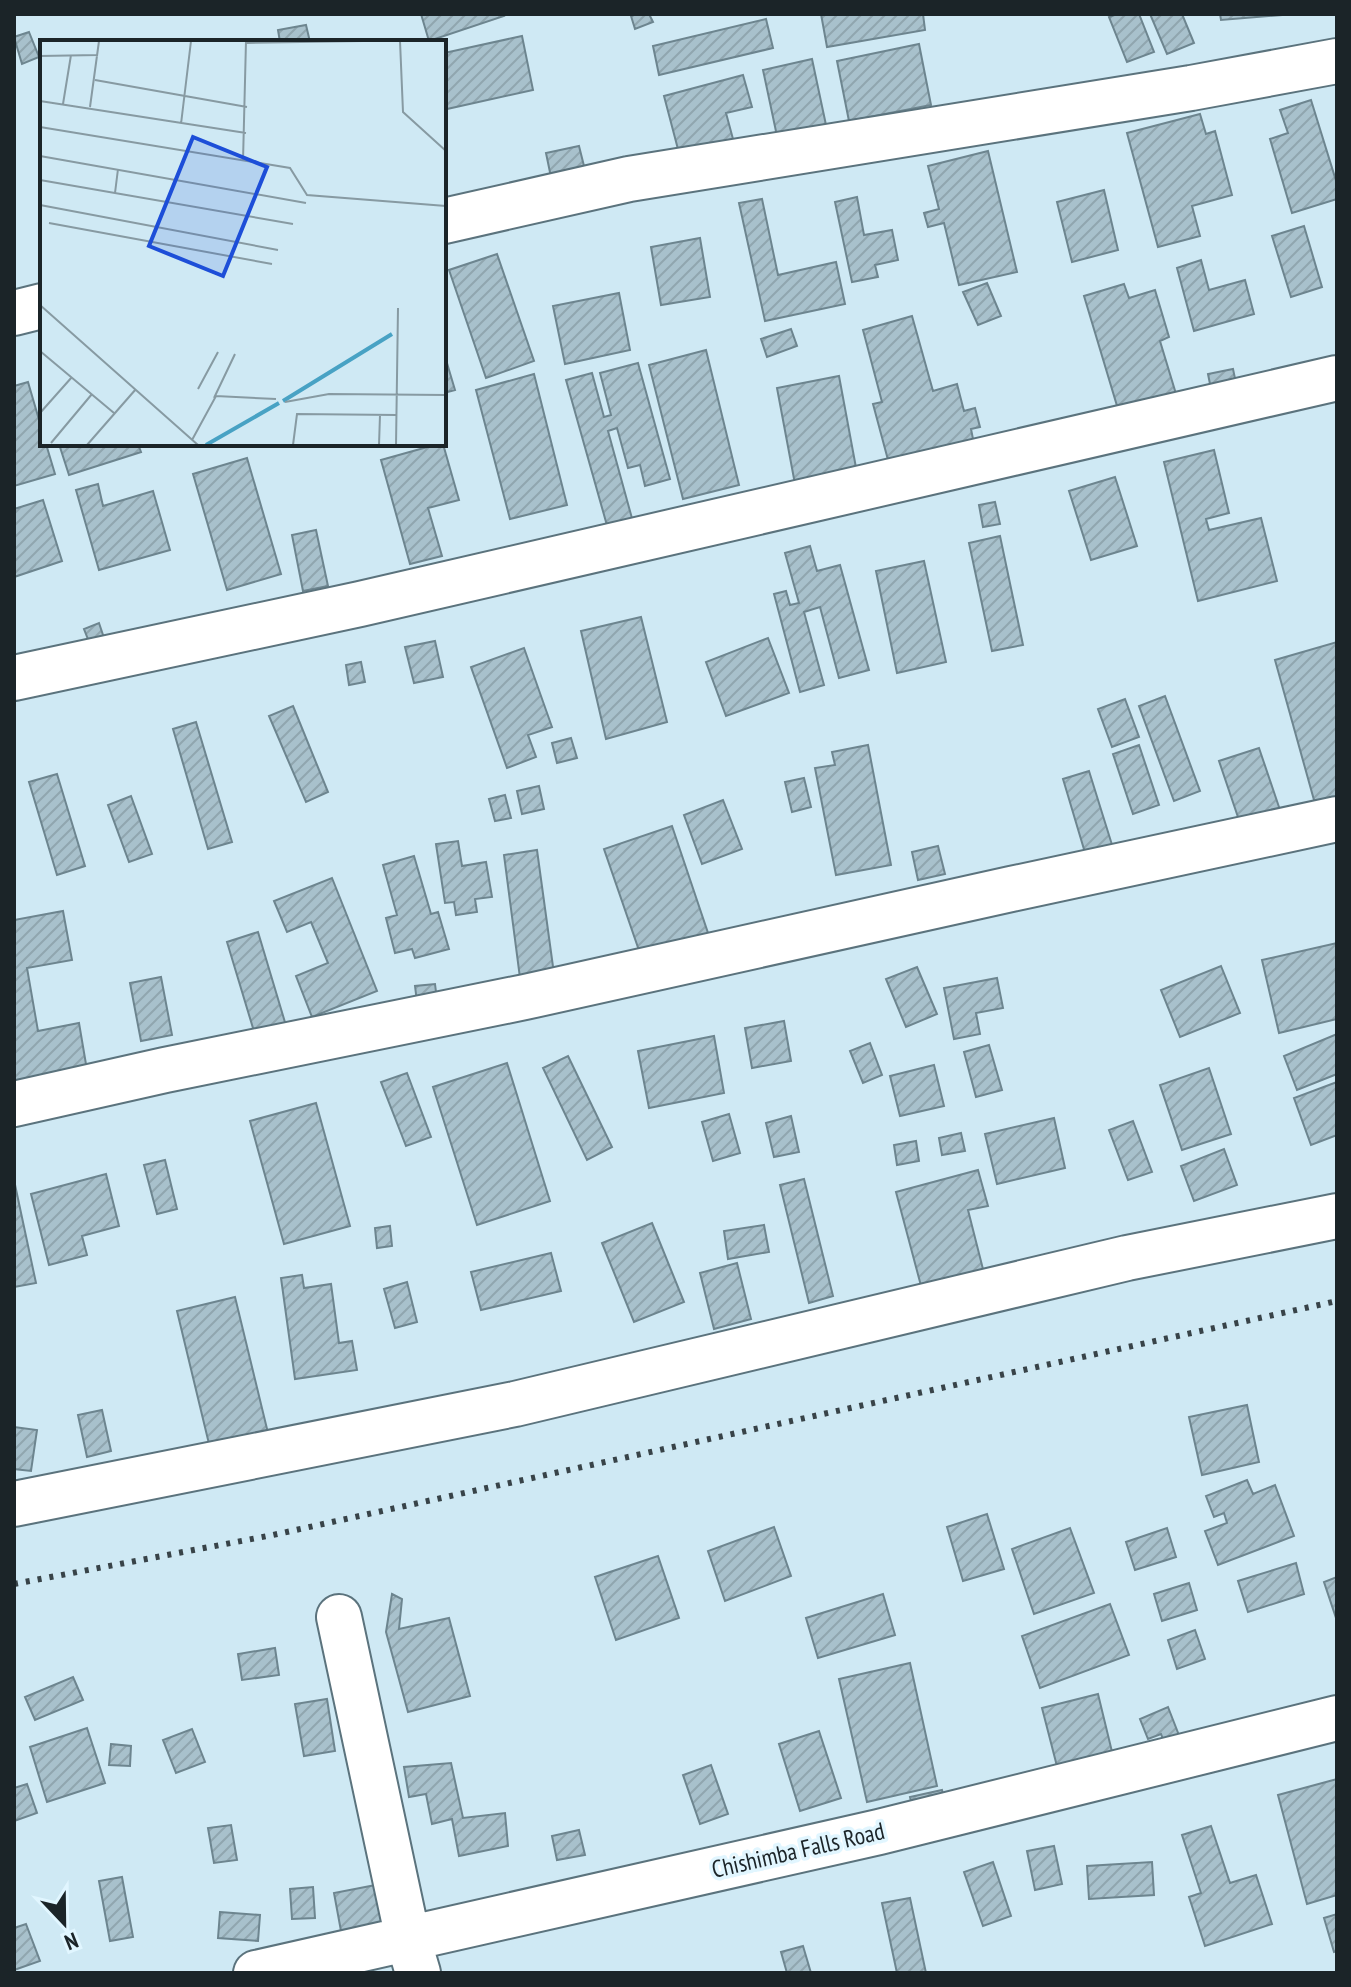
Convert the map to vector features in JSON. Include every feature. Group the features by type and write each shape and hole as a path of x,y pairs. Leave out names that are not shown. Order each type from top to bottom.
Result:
{"street":[{"path":"446,221 629,179 1191,88 1337,61"},
{"path":"14,313 40,306"},
{"path":"14,678 360,604 1337,378"},
{"path":"14,1104 525,997 1337,819"},
{"path":"14,1504 515,1404 1127,1258 1337,1216"},
{"path":"339,1617 413,1956"},
{"name":"Chishimba Falls Road","path":"256,1973 413,1956 879,1832 1337,1718"}],"building":[{"path":"421,14 504,16 432,40 429,40"},
{"path":"649,14 653,22 635,29 631,16"},
{"path":"821,14 923,14 925,30 827,47"},
{"path":"1139,14 1154,52 1127,62 1109,17"},
{"path":"1150,14 1182,14 1194,43 1167,54"},
{"path":"1220,14 1295,14 1221,20"},
{"path":"766,19 773,48 659,75 653,46"},
{"path":"306,25 310,40 280,40 278,30"},
{"path":"29,32 39,57 22,64 14,37"},
{"path":"522,36 533,90 447,109 446,53"},
{"path":"919,44 931,105 849,121 837,61"},
{"path":"812,59 826,125 777,136 763,70"},
{"path":"743,75 752,107 726,113 733,139 679,153 664,96"},
{"path":"1311,100 1337,184 1337,199 1292,213 1270,139 1288,133 1280,110"},
{"path":"1200,114 1206,134 1215,131 1232,195 1192,206 1200,236 1158,247 1127,133"},
{"path":"579,146 586,174 552,182 546,153"},
{"path":"988,151 1017,272 959,285 944,223 928,227 924,213 939,209 928,166"},
{"path":"1104,190 1118,250 1072,262 1057,202"},
{"path":"857,197 864,235 892,230 898,260 875,265 878,277 852,282 835,202"},
{"path":"762,199 778,275 836,262 845,304 765,321 739,203"},
{"path":"1304,226 1322,287 1291,297 1272,236"},
{"path":"700,238 710,297 661,305 651,247"},
{"path":"497,254 534,361 486,378 449,270"},
{"path":"1201,260 1209,290 1245,280 1254,314 1194,331 1177,268"},
{"path":"987,283 1001,316 978,325 963,292"},
{"path":"1124,284 1129,298 1155,290 1169,337 1160,341 1176,394 1121,419 1084,296"},
{"path":"619,293 630,350 565,364 553,306"},
{"path":"912,316 933,391 957,384 964,411 975,408 980,427 971,429 975,449 891,471 873,404 882,402 863,330"},
{"path":"791,329 797,346 767,357 761,339"},
{"path":"706,350 739,485 683,499 649,365"},
{"path":"446,360 455,390 446,392"},
{"path":"638,363 670,479 645,486 640,465 628,468 617,428 608,431 633,522 608,529 566,380 592,373 604,417 611,415 600,373"},
{"path":"1233,369 1237,388 1212,394 1208,374"},
{"path":"534,374 567,505 510,519 476,390"},
{"path":"839,376 857,473 795,484 777,388"},
{"path":"28,382 40,423 40,446 47,446 55,474 14,486 14,386"},
{"path":"60,446 139,446 141,452 69,475"},
{"path":"431,446 444,446 459,500 428,508 442,556 410,564 381,460"},
{"path":"1214,450 1229,513 1206,519 1209,530 1261,518 1277,581 1198,601 1164,462"},
{"path":"247,458 281,574 227,590 193,474"},
{"path":"1115,477 1137,546 1091,560 1069,491"},
{"path":"98,484 103,506 153,491 170,550 99,570 76,490"},
{"path":"43,500 62,561 14,577 14,509"},
{"path":"995,502 1000,524 983,527 979,505"},
{"path":"316,530 328,586 303,591 292,535"},
{"path":"1000,536 1023,645 992,651 969,543"},
{"path":"810,546 817,571 840,565 869,670 839,678 820,607 804,612 824,685 800,692 774,594 786,591 790,605 799,603 785,553"},
{"path":"924,561 946,662 897,673 876,571"},
{"path":"641,617 667,722 606,739 581,631"},
{"path":"99,623 107,647 93,652 84,629"},
{"path":"768,638 789,693 726,716 706,662"},
{"path":"435,641 443,677 414,683 405,647"},
{"path":"1337,642 1337,813 1319,818 1275,660"},
{"path":"524,648 552,727 528,735 536,757 507,768 471,667"},
{"path":"361,662 365,682 349,685 346,665"},
{"path":"1165,696 1200,791 1174,801 1139,706"},
{"path":"1125,699 1139,737 1112,747 1098,709"},
{"path":"293,706 328,792 306,802 269,716"},
{"path":"196,722 232,842 208,849 173,729"},
{"path":"571,738 577,758 557,763 552,743"},
{"path":"868,745 891,865 836,875 815,768 835,765 832,752"},
{"path":"1139,745 1159,805 1133,814 1113,754"},
{"path":"1259,748 1280,810 1240,823 1219,761"},
{"path":"1089,771 1113,848 1086,856 1063,779"},
{"path":"57,774 85,866 57,875 29,782"},
{"path":"804,778 811,807 792,812 785,782"},
{"path":"539,786 544,809 522,814 517,791"},
{"path":"505,795 511,818 495,821 489,799"},
{"path":"131,796 152,854 129,862 108,805"},
{"path":"723,800 742,849 702,864 684,815"},
{"path":"672,826 710,939 643,962 604,849"},
{"path":"458,841 462,866 486,862 492,897 475,899 477,912 456,915 454,902 445,903 436,844"},
{"path":"938,846 945,874 918,880 912,852"},
{"path":"537,850 554,974 520,978 504,855"},
{"path":"414,856 431,914 438,912 449,949 415,958 412,949 395,953 386,918 397,915 383,865"},
{"path":"332,878 377,991 312,1017 296,976 328,963 311,922 287,932 274,901"},
{"path":"63,911 72,960 27,968 38,1031 79,1023 88,1076 14,1089 14,920"},
{"path":"258,932 287,1029 256,1038 227,942"},
{"path":"1337,943 1337,1019 1279,1033 1262,960"},
{"path":"1221,966 1240,1013 1180,1037 1161,990"},
{"path":"917,967 937,1014 906,1027 886,979"},
{"path":"161,977 172,1035 141,1041 130,983"},
{"path":"997,978 1003,1008 976,1013 980,1034 954,1039 944,988"},
{"path":"435,984 437,1000 417,1002 415,986"},
{"path":"784,1021 791,1061 752,1068 745,1028"},
{"path":"1337,1034 1337,1074 1297,1090 1284,1056"},
{"path":"714,1036 724,1093 649,1108 638,1051"},
{"path":"870,1043 882,1075 863,1083 850,1051"},
{"path":"989,1045 1002,1090 976,1097 964,1052"},
{"path":"568,1056 612,1147 587,1160 543,1068"},
{"path":"507,1063 550,1201 477,1225 433,1087"},
{"path":"934,1065 944,1106 900,1116 890,1076"},
{"path":"1209,1068 1231,1134 1182,1150 1160,1085"},
{"path":"407,1073 431,1137 406,1146 381,1082"},
{"path":"1337,1082 1337,1135 1311,1145 1294,1098"},
{"path":"316,1103 350,1226 284,1244 250,1121"},
{"path":"729,1114 740,1153 713,1161 702,1122"},
{"path":"791,1116 799,1152 774,1157 766,1123"},
{"path":"1054,1118 1065,1168 997,1184 985,1134"},
{"path":"1133,1121 1152,1172 1128,1180 1109,1130"},
{"path":"961,1133 965,1151 942,1155 939,1138"},
{"path":"916,1141 919,1161 897,1165 894,1145"},
{"path":"1224,1149 1237,1185 1194,1201 1181,1166"},
{"path":"165,1160 177,1209 157,1214 144,1165"},
{"path":"978,1170 988,1206 968,1210 986,1281 924,1297 896,1192"},
{"path":"106,1174 119,1226 82,1236 87,1255 49,1265 31,1194"},
{"path":"804,1179 833,1296 809,1303 780,1185"},
{"path":"14,1180 36,1283 14,1287"},
{"path":"652,1223 684,1302 634,1322 602,1243"},
{"path":"764,1225 769,1252 728,1259 724,1231"},
{"path":"390,1226 392,1246 377,1248 375,1228"},
{"path":"551,1253 561,1291 481,1310 471,1272"},
{"path":"737,1263 751,1319 714,1329 700,1273"},
{"path":"302,1275 304,1288 331,1284 339,1343 352,1341 357,1370 295,1379 281,1278"},
{"path":"407,1282 417,1322 395,1328 384,1289"},
{"path":"235,1297 268,1433 210,1448 177,1311"},
{"path":"1247,1405 1259,1462 1202,1475 1189,1417"},
{"path":"102,1410 111,1451 87,1457 78,1415"},
{"path":"14,1427 37,1430 31,1471 14,1469"},
{"path":"1247,1480 1253,1494 1275,1485 1294,1536 1218,1565 1205,1531 1227,1523 1224,1513 1214,1517 1206,1496"},
{"path":"987,1514 1004,1569 963,1581 947,1527"},
{"path":"774,1527 791,1576 725,1601 708,1551"},
{"path":"1070,1528 1094,1593 1034,1614 1012,1549"},
{"path":"1167,1528 1176,1557 1135,1570 1126,1542"},
{"path":"658,1556 679,1618 616,1640 595,1577"},
{"path":"1296,1563 1304,1594 1248,1612 1238,1581"},
{"path":"1337,1577 1337,1621 1324,1582"},
{"path":"1189,1583 1197,1610 1162,1621 1154,1594"},
{"path":"392,1594 402,1599 399,1629 449,1618 470,1696 408,1712 386,1632"},
{"path":"883,1594 895,1635 818,1658 806,1618"},
{"path":"1110,1604 1129,1655 1040,1688 1022,1636"},
{"path":"1195,1630 1205,1659 1177,1669 1168,1640"},
{"path":"275,1648 279,1675 242,1680 238,1654"},
{"path":"910,1663 937,1786 867,1802 839,1679"},
{"path":"73,1677 83,1700 35,1720 25,1697"},
{"path":"1098,1694 1114,1760 1059,1774 1042,1708"},
{"path":"327,1699 335,1751 304,1756 295,1704"},
{"path":"1168,1707 1180,1738 1165,1744 1161,1734 1148,1739 1140,1719"},
{"path":"87,1728 105,1783 47,1802 30,1747"},
{"path":"192,1729 205,1762 176,1773 163,1740"},
{"path":"819,1731 841,1798 800,1811 779,1744"},
{"path":"111,1744 131,1746 130,1766 109,1765"},
{"path":"451,1763 463,1818 505,1813 508,1846 459,1856 452,1819 432,1824 426,1794 409,1797 404,1767"},
{"path":"711,1765 728,1814 700,1824 683,1775"},
{"path":"1337,1779 1337,1895 1307,1904 1278,1795"},
{"path":"27,1784 37,1813 14,1821 14,1788"},
{"path":"942,1790 947,1811 915,1818 910,1797"},
{"path":"231,1825 237,1860 214,1863 208,1828"},
{"path":"1211,1826 1230,1883 1256,1875 1272,1924 1205,1946 1189,1897 1201,1893 1182,1835"},
{"path":"579,1830 585,1855 557,1860 552,1836"},
{"path":"1054,1846 1062,1884 1035,1890 1027,1851"},
{"path":"993,1862 1011,1916 983,1926 964,1872"},
{"path":"1152,1862 1154,1895 1089,1899 1087,1866"},
{"path":"122,1877 133,1937 110,1941 99,1881"},
{"path":"386,1883 393,1922 341,1931 334,1893"},
{"path":"313,1887 315,1918 292,1919 290,1889"},
{"path":"910,1898 926,1973 897,1973 882,1903"},
{"path":"220,1912 260,1915 258,1941 218,1938"},
{"path":"1337,1914 1337,1951 1334,1952 1324,1918"},
{"path":"26,1924 40,1961 14,1970 14,1928"},
{"path":"803,1946 811,1973 787,1973 781,1952"}],"railway":[{"path":"14,1584 273,1535 1337,1301"}]}
